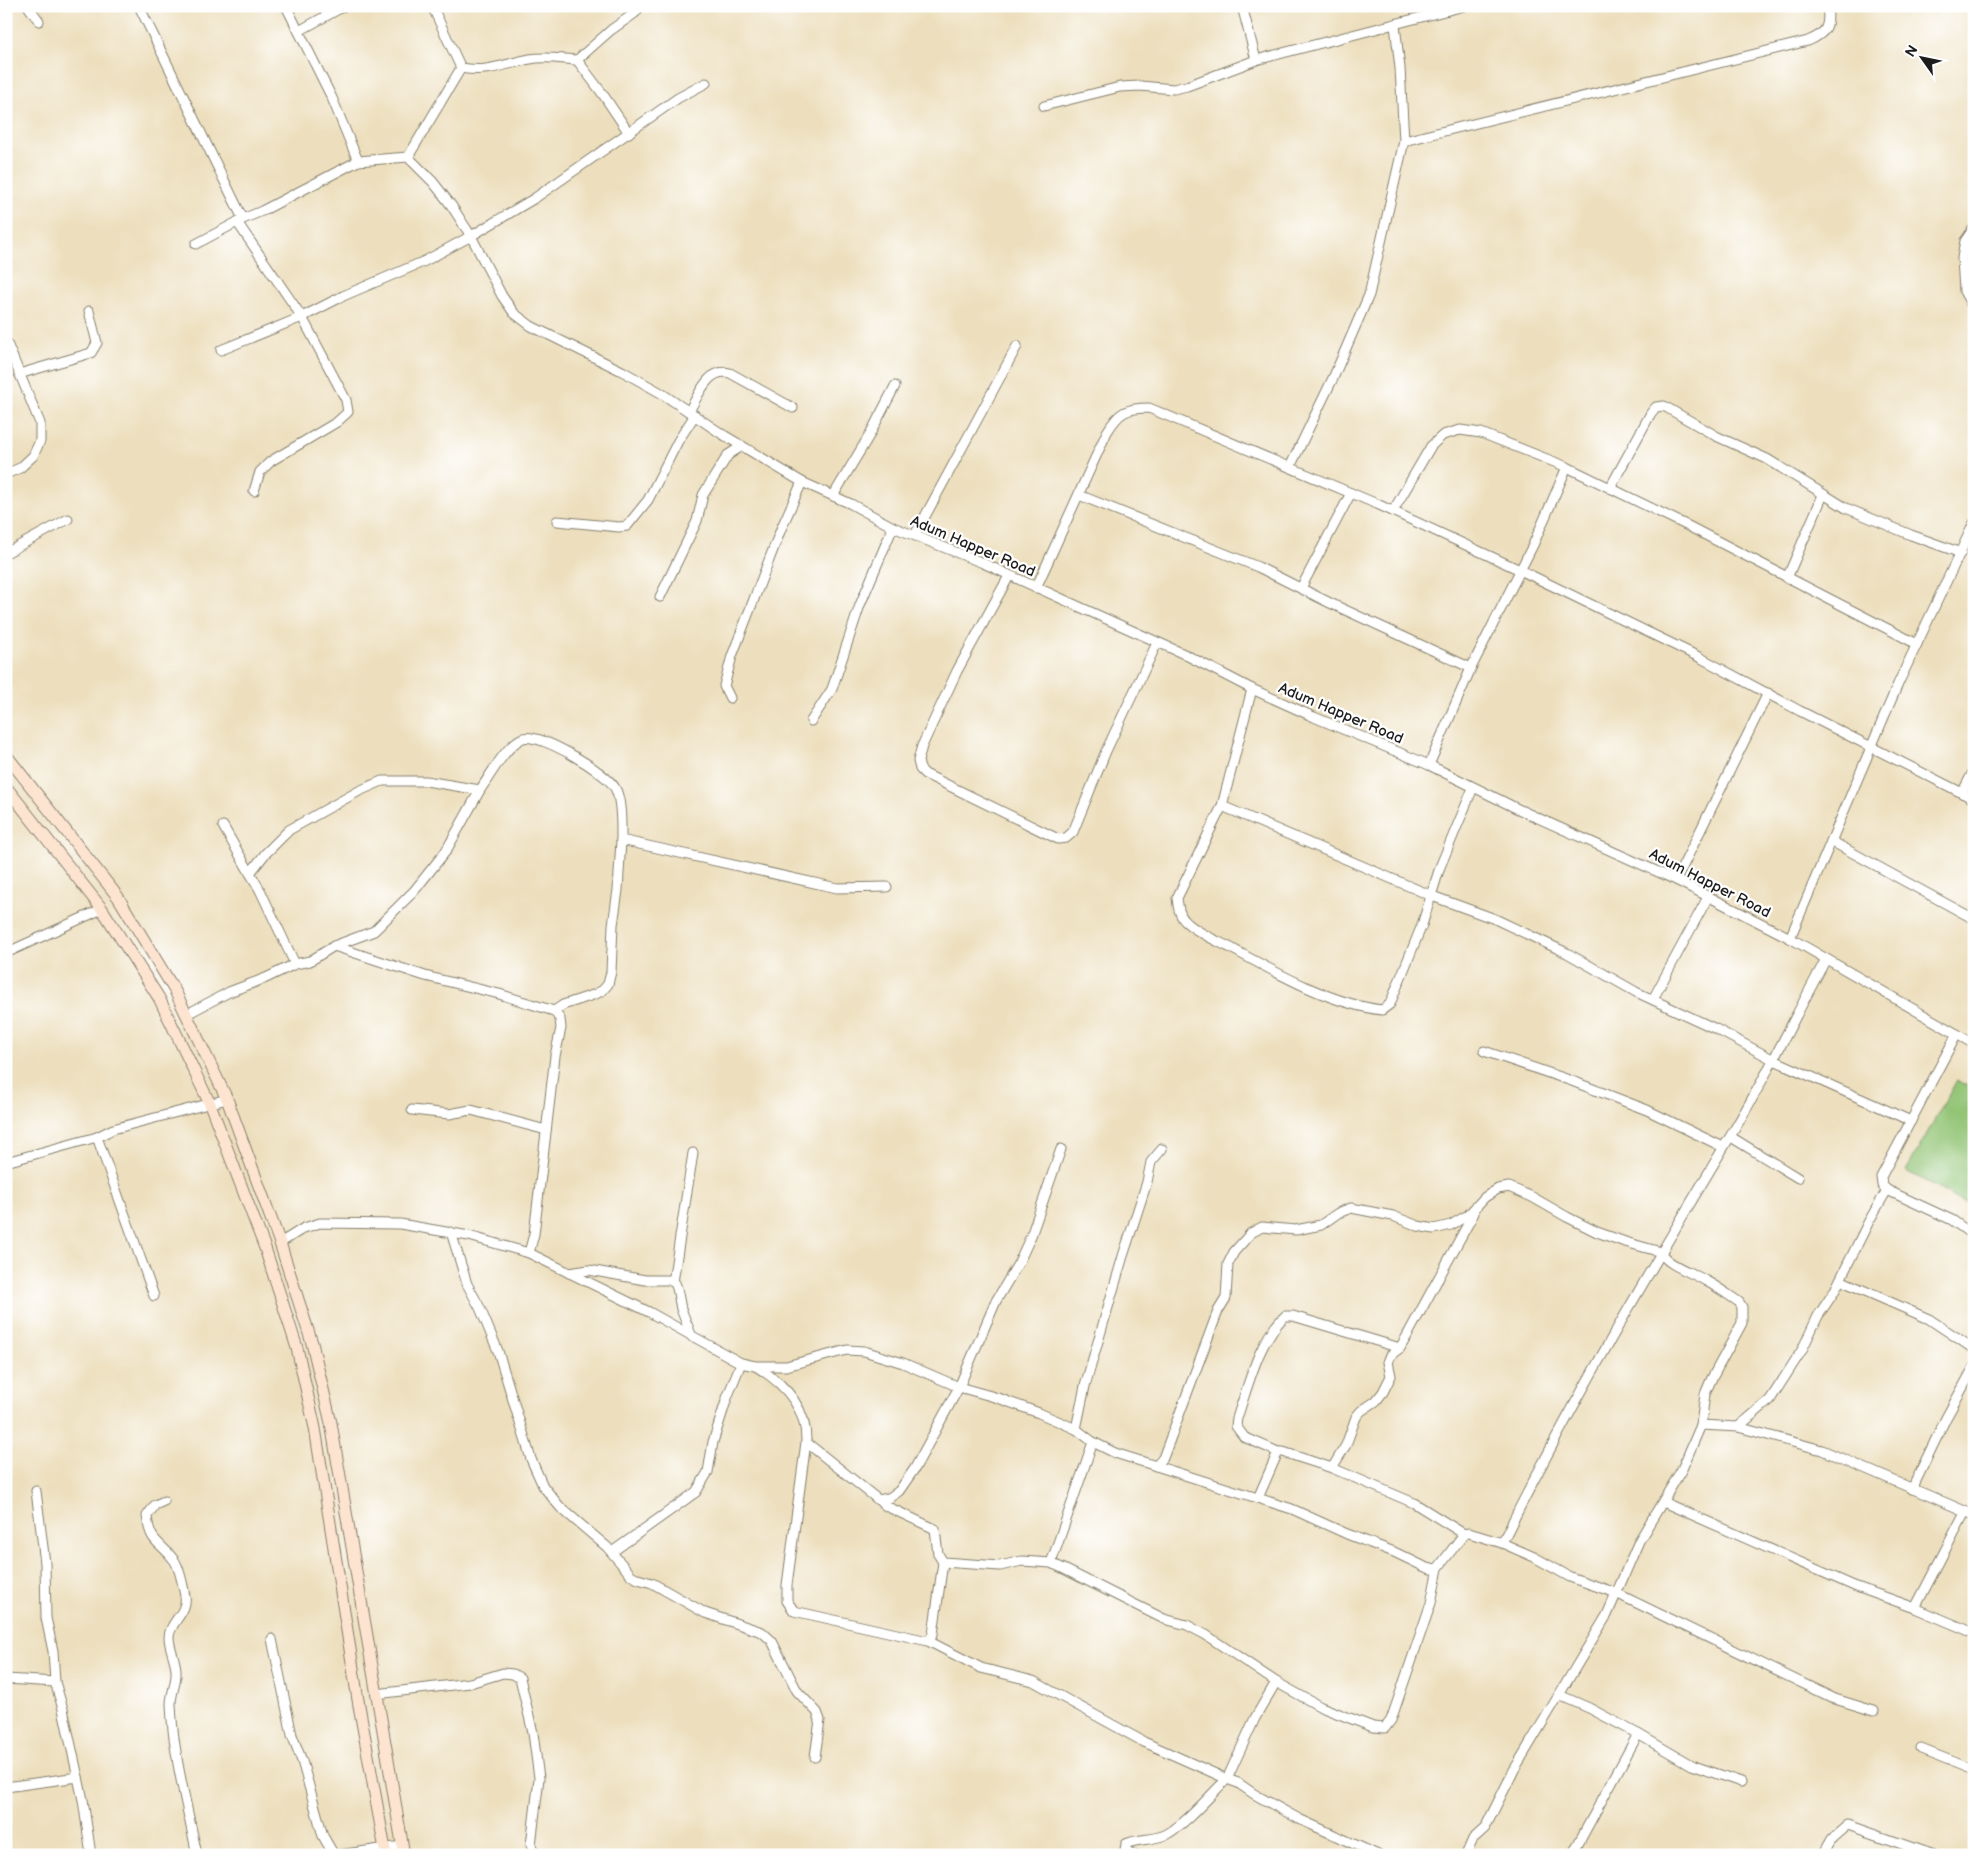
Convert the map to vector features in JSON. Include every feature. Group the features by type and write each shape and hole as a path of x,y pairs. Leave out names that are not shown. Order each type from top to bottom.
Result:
{"street":[{"path":"28,6 39,21"},
{"path":"139,6 240,220 302,317 346,400 348,412 337,422 271,461 260,472 254,491"},
{"path":"286,6 332,98 358,161"},
{"path":"299,32 344,6"},
{"path":"432,6 461,68"},
{"path":"461,68 477,71 547,57 577,60 611,30 635,13 640,6"},
{"path":"1242,6 1256,60"},
{"path":"1044,106 1120,87 1140,86 1174,89 1256,60 1464,6"},
{"path":"1404,141 1808,41 1819,36 1827,28 1829,17 1827,6"},
{"path":"1290,467 1334,376 1369,295 1404,141 1400,68 1395,25"},
{"path":"577,60 629,134"},
{"path":"196,244 358,161 408,157 461,68"},
{"path":"221,350 302,317 344,296 425,261 471,236 535,198 678,98 706,83"},
{"name":"Adum Happer Road","path":"408,157 433,182 451,205 471,236 502,296 514,313 531,326 622,371 802,482 894,527 1184,654 1252,689 1429,765 1472,788 1676,880 1790,938 1974,1044"},
{"path":"1974,228 1964,242 1962,258 1964,291 1974,309"},
{"path":"19,374 91,353 97,343 89,311"},
{"path":"6,341 40,423 40,441 34,456 20,468 6,474"},
{"path":"916,535 1017,346"},
{"path":"557,520 619,527 627,526 648,500 710,376 722,371 730,374 793,408"},
{"path":"833,496 869,436 895,386"},
{"path":"1610,488 1651,413 1656,407 1664,406 1716,436 1767,459 1846,508 1960,553"},
{"path":"1036,588 1107,432 1117,416 1132,408 1149,408 1393,511 1520,570 1692,653 1871,748 1974,799"},
{"path":"1393,511 1431,446 1443,435 1460,430 1481,433 1567,467 1688,526 1917,644"},
{"path":"660,596 697,521 703,495 728,455 742,446"},
{"path":"1429,765 1472,668 1520,570 1567,467"},
{"path":"730,698 724,686 732,656 781,529 802,482"},
{"path":"1301,588 1351,493"},
{"path":"1079,495 1230,555 1356,616 1472,668"},
{"path":"1787,578 1823,495"},
{"path":"6,553 68,519"},
{"path":"1790,938 1917,644 1974,523"},
{"path":"811,721 832,689 860,605 894,527"},
{"path":"1009,576 944,696 922,746 918,761 920,769 925,774 1058,839 1066,838 1073,832 1106,751 1157,643"},
{"path":"1252,689 1222,806 1176,898 1178,909 1184,921 1240,953 1333,998 1364,1008 1382,1010 1390,1004 1422,926 1440,867 1472,788"},
{"path":"1676,880 1768,693"},
{"path":"187,1014 229,992 266,978 295,964 310,961 334,946 374,931 414,891 446,851 480,790 512,746 522,739 531,737 560,748 605,777 616,788 620,810 621,840 618,890 613,925 611,972 608,984 596,994 563,1004 554,1011"},
{"path":"6,755 118,897 187,1014 227,1099 280,1243 312,1343 331,1424 403,1850 338,1855"},
{"path":"1962,793 1974,770"},
{"path":"22,773 6,786 102,909 159,998 210,1104 272,1267 299,1357 315,1428 358,1700 385,1851"},
{"path":"250,873 265,854 289,830 359,790 382,782 426,781 480,790"},
{"path":"1222,806 1432,896 1481,913 1552,946 1636,992 1729,1035 1774,1060 1911,1121"},
{"path":"223,826 260,890 295,964"},
{"path":"621,840 837,888 887,887"},
{"path":"1831,841 1974,919"},
{"path":"1653,999 1708,897"},
{"path":"6,953 102,909"},
{"path":"334,946 425,976 499,994 554,1011 560,1019 561,1028 555,1056 534,1234 529,1253"},
{"path":"1502,1543 1540,1466 1661,1252 1774,1060 1826,959"},
{"path":"1957,1034 1881,1177 1882,1185 1887,1190 1952,1220 1974,1236"},
{"path":"1484,1051 1572,1081 1647,1110 1723,1148"},
{"path":"6,1162 98,1137 114,1128 227,1099"},
{"path":"412,1110 449,1114 471,1110 546,1130"},
{"path":"98,1137 154,1296"},
{"path":"1730,1137 1798,1178"},
{"path":"878,1500 889,1498 899,1491 915,1468 959,1387 996,1301 1019,1262 1031,1236 1061,1149"},
{"path":"1076,1429 1085,1386 1147,1182 1151,1162 1162,1149"},
{"path":"672,1282 693,1153"},
{"path":"1332,1468 1346,1445 1356,1417 1376,1401 1383,1392 1391,1376 1388,1362 1391,1355 1400,1348 1441,1277 1477,1208 1485,1197 1498,1189 1509,1187 1532,1197 1597,1232 1661,1252 1666,1258 1714,1285 1739,1302 1742,1307 1742,1323 1710,1380 1705,1394 1701,1425 1682,1469 1639,1542 1607,1615 1514,1770 1485,1828 1473,1838 1466,1855"},
{"path":"1738,1427 1770,1400 1802,1350 1818,1316 1834,1292 1887,1190"},
{"path":"1156,1466 1163,1458 1218,1311 1226,1298 1228,1264 1234,1252 1251,1233 1262,1227 1296,1230 1321,1225 1338,1213 1351,1208 1393,1216 1418,1226 1434,1229 1451,1225 1477,1208"},
{"path":"280,1243 304,1228 320,1223 400,1224 470,1236 529,1253 649,1312 741,1363 755,1366 786,1366 847,1350 864,1350 903,1363 959,1387 998,1398 1076,1429 1092,1442 1115,1453 1292,1509 1425,1567 1431,1569 1438,1568"},
{"path":"451,1232 467,1284 480,1308 498,1351 531,1458 543,1486 560,1507 612,1552 631,1575 652,1584 705,1613 762,1632 772,1640 796,1691 817,1712 820,1720 815,1757"},
{"path":"569,1273 590,1270 645,1280 662,1279 672,1282 677,1288 681,1309 692,1337"},
{"path":"1840,1280 1929,1320 1974,1349"},
{"path":"1400,1348 1293,1316 1285,1316 1271,1332 1258,1359 1237,1418 1236,1426 1244,1436 1278,1452 1332,1468 1414,1503 1464,1534 1470,1533 1502,1543 1534,1557 1570,1577 1616,1593 1835,1699 1874,1711"},
{"path":"612,1552 696,1492 704,1481 708,1472 713,1442 727,1398 741,1363"},
{"path":"755,1366 769,1374 792,1395 801,1414 806,1433 787,1585 787,1601 794,1611 928,1641 980,1668 1033,1681 1144,1742 1238,1783 1299,1819 1378,1855"},
{"path":"1912,1489 1946,1418 1974,1367"},
{"path":"1701,1425 1738,1427 1822,1450 1970,1513 1915,1608"},
{"path":"806,1442 878,1500 935,1529 938,1554 943,1562 933,1634 928,1641"},
{"path":"1051,1564 1092,1442"},
{"path":"1258,1498 1278,1452"},
{"path":"36,1491 45,1563 46,1618 53,1651 55,1682 78,1777 91,1855"},
{"path":"164,1500 155,1505 147,1516 148,1528 153,1539 175,1561 185,1596 184,1609 171,1629 169,1639 176,1667 171,1702 174,1738 197,1855"},
{"path":"1663,1502 1854,1586 1915,1608 1974,1633"},
{"path":"943,1562 1000,1566 1022,1561 1051,1564 1089,1580 1164,1620 1188,1625 1276,1682 1321,1707 1373,1727 1384,1728 1391,1720 1431,1603 1438,1568 1464,1534"},
{"path":"272,1639 292,1735 302,1761 323,1836 334,1855"},
{"path":"376,1694 470,1683 503,1672 520,1678 533,1733 539,1778 531,1845 535,1855"},
{"path":"6,1679 55,1682"},
{"path":"1134,1855 1125,1850 1126,1844 1152,1840 1166,1835 1178,1827 1227,1779 1255,1718 1276,1682"},
{"path":"1559,1695 1589,1708 1691,1765 1741,1782"},
{"path":"1572,1855 1638,1734"},
{"path":"1922,1749 1974,1770"},
{"path":"6,1787 78,1777"},
{"path":"1823,1855 1832,1839 1848,1825 1931,1854"}],"green space":[{"path":"1957,1080 1974,1089 1974,1207 1906,1171"}]}
